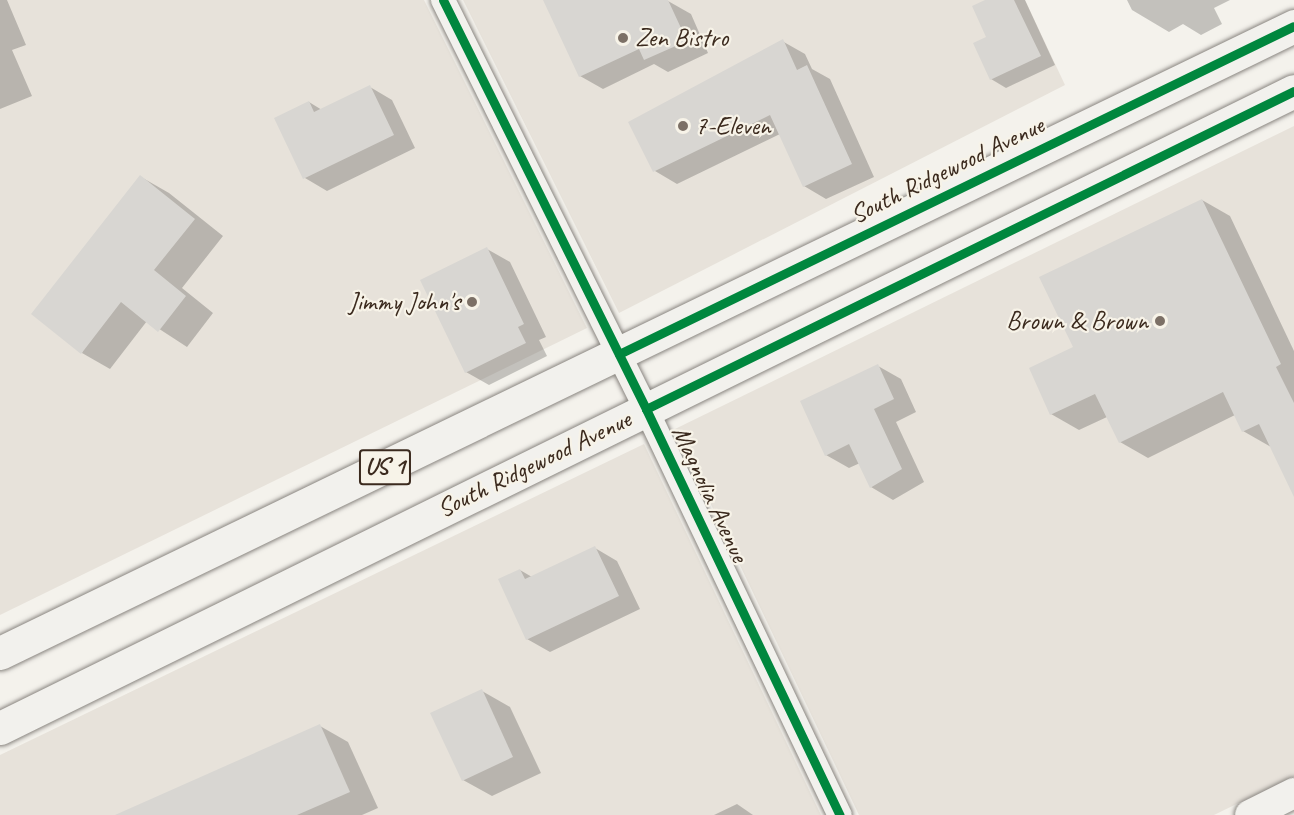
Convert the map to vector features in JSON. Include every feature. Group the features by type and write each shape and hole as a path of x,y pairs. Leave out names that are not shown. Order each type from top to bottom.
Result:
{"main road":[{"name":"South Ridgewood Avenue","path":"0,653 1294,26"},
{"name":"South Ridgewood Avenue","path":"0,728 1294,91"}],"street":[{"name":"Magnolia Avenue","path":"443,0 646,409 840,815"},
{"path":"1250,815 1294,794"}],"shaded area":[{"path":"0,0 424,0 587,328 0,615"},
{"path":"463,0 1025,0 1065,85 619,313"},
{"path":"1294,126 1294,776 1214,815 859,815 675,429"},
{"path":"644,444 821,815 0,815 0,755"}],"building":[{"name":"Zen Bistro","path":"543,0 668,0 687,41 644,60 639,49 579,77"},
{"path":"985,0 1014,0 1041,56 990,80 973,43 986,37 972,6"},
{"path":"783,39 797,70 807,65 852,164 803,187 770,115 653,172 628,122"},
{"path":"370,85 394,135 303,179 274,118 309,101 314,112"},
{"path":"140,175 195,219 154,270 186,296 158,332 121,302 81,354 31,314"},
{"name":"Brown & Brown","path":"1202,199 1281,364 1276,367 1294,403 1294,497 1259,424 1242,432 1223,392 1119,443 1095,394 1050,415 1029,368 1073,347 1039,277"},
{"name":"Jimmy John's","path":"487,247 524,324 518,327 526,343 465,373 420,280"},
{"path":"878,364 894,399 874,409 902,469 870,488 849,444 825,456 800,401"},
{"path":"595,546 619,596 526,640 498,579 520,569 525,579"},
{"path":"482,689 513,757 462,781 430,713"},
{"path":"320,724 350,792 297,815 115,815"}],"cycle path":[{"path":"443,0 646,409 840,815"},
{"path":"619,354 1294,26"},
{"path":"646,409 1294,91"}],"place":[{"name":"Zen Bistro","path":"623,38"},
{"name":"7-Eleven","path":"683,126"},
{"name":"Jimmy John's","path":"472,302"},
{"name":"Brown & Brown","path":"1160,321"}]}
